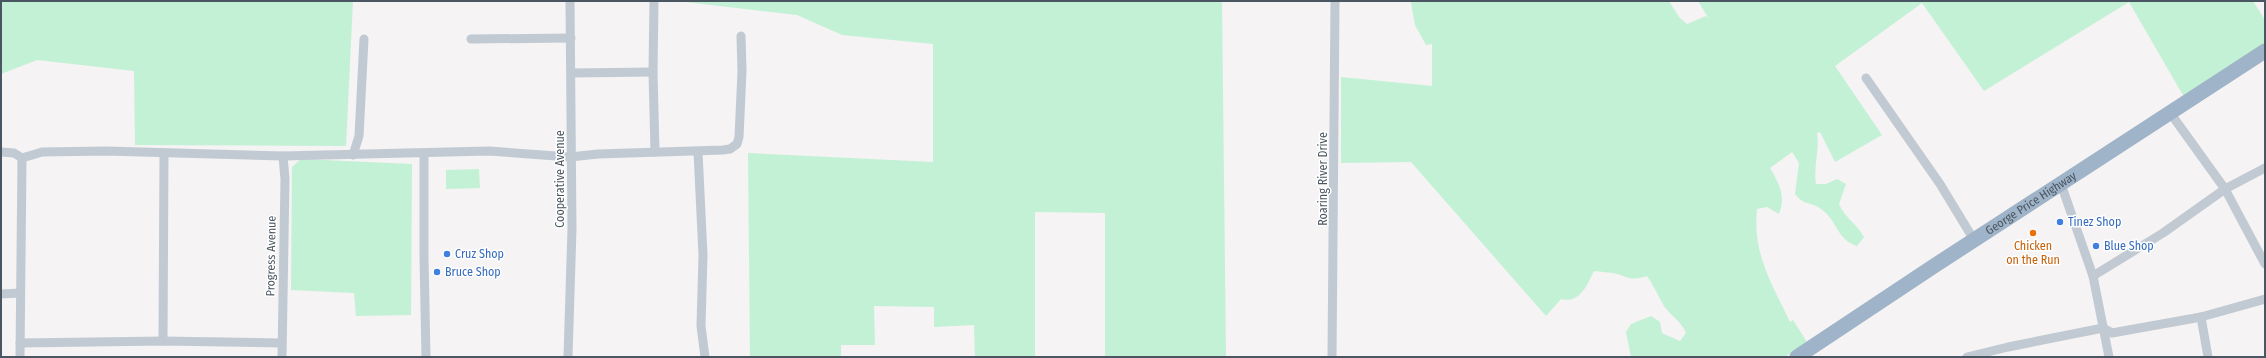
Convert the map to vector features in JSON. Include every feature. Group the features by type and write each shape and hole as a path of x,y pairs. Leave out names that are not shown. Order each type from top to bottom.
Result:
{"highway":[{"name":"George Price Highway","path":"1801,356 1974,240 2171,114 2265,51"}],"street":[{"name":"Cooperative Avenue","path":"568,357 572,228 570,157 572,139 570,1"},
{"path":"654,1 653,72 655,152"},
{"name":"Roaring River Drive","path":"1332,357 1335,1"},
{"path":"1,152 14,153 22,158 42,152 106,150 283,156 489,151 570,157 655,152 698,152 730,149 737,144 739,137 742,71 741,36"},
{"path":"471,39 571,38"},
{"path":"353,155 359,136 364,39"},
{"path":"571,73 653,72"},
{"path":"1866,78 1940,184 1974,240"},
{"path":"2171,114 2226,190 2265,264"},
{"path":"698,152 703,255 701,326 705,357"},
{"path":"163,341 164,153"},
{"path":"424,153 426,357"},
{"name":"Progress Avenue","path":"282,357 285,179 283,156"},
{"path":"20,357 22,158"},
{"path":"2093,276 2163,233 2226,190 2265,168"},
{"path":"2061,184 2093,276 2109,357"},
{"path":"1,294 20,294"},
{"path":"1967,357 2008,347 2103,328 2112,333 2201,317 2265,299"},
{"path":"2201,317 2208,357"},
{"path":"20,343 163,341 282,343"}],"green space":[{"path":"1,1 353,1 346,146 135,145 134,71 37,60 1,74"},
{"path":"677,1 1222,1 1226,357 1105,357 1105,213 1035,212 1035,357 975,357 974,325 934,327 934,307 874,306 875,345 841,345 841,357 750,357 748,153 933,162 933,44 842,35 797,15"},
{"path":"1413,1 1669,1 1679,17 1687,24 1706,16 1709,19 1698,1 2253,1 2265,20 2265,44 2184,97 2129,2 1984,91 1922,3 1835,66 1882,135 1835,162 1820,132 1817,133 1818,146 1815,171 1816,184 1826,184 1837,179 1846,184 1839,204 1844,213 1864,237 1857,246 1845,239 1827,214 1814,205 1801,200 1795,194 1799,163 1792,152 1770,168 1779,184 1782,201 1779,214 1767,207 1757,209 1756,225 1760,254 1770,281 1790,322 1793,320 1807,342 1785,357 1631,357 1626,332 1631,324 1651,316 1660,322 1662,333 1680,341 1686,333 1664,306 1647,276 1631,278 1614,273 1594,271 1582,292 1578,296 1568,300 1561,299 1546,316 1411,162 1341,163 1341,77 1432,86 1432,44 1426,45 1415,25 1411,3"},
{"path":"301,159 412,164 411,315 356,316 354,293 291,290 292,167"},
{"path":"479,169 480,188 446,189 446,170"}],"place":[{"name":"Tinez Shop","path":"2060,222"},
{"name":"Chicken on the Run","path":"2033,233"},
{"name":"Blue Shop","path":"2096,246"},
{"name":"Cruz Shop","path":"447,254"},
{"name":"Bruce Shop","path":"437,272"}]}
